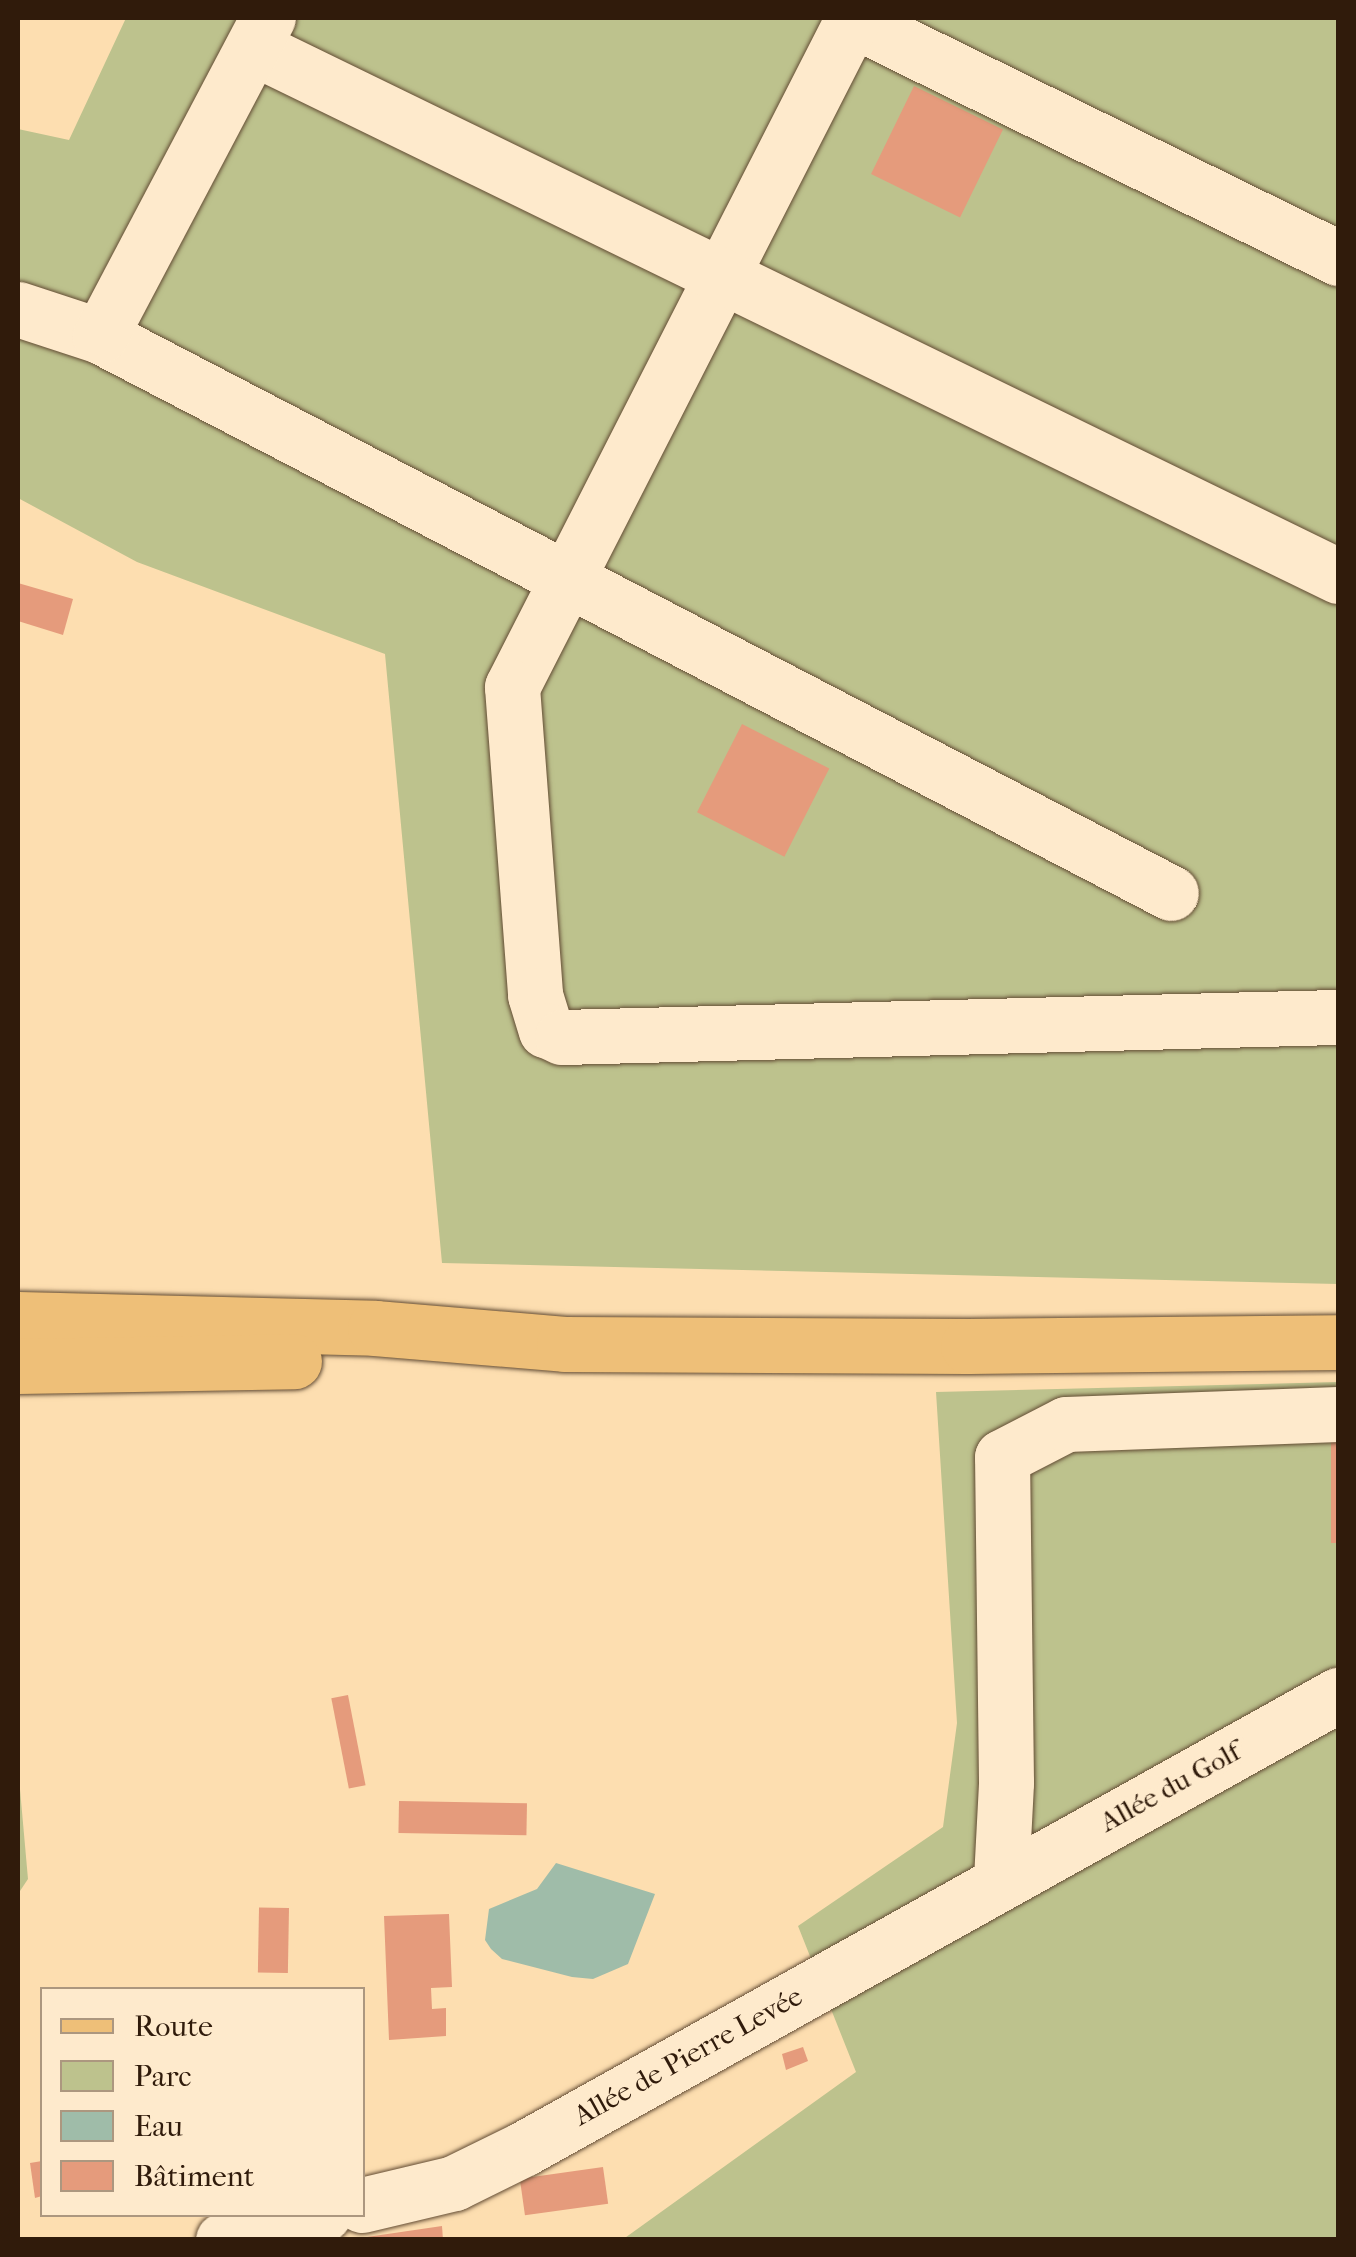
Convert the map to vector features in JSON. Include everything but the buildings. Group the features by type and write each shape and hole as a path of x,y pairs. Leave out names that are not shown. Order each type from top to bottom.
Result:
{"main road":[{"path":"18,1319 375,1328 564,1344 968,1346 1338,1342"},
{"path":"18,1366 377,1360 564,1344"}],"street":[{"path":"1338,258 851,18 512,687 535,995 546,1030 562,1038 1338,1018"},
{"path":"100,336 261,33 721,277 1338,576"},
{"path":"18,309 100,336 1172,893"},
{"path":"1001,1878 1006,1782 1002,1457 1066,1424 1338,1414"},
{"name":"Allée du Golf","path":"1001,1878 1338,1694"},
{"name":"Allée de Pierre Levée","path":"365,2204 454,2182 525,2148 1001,1878"},
{"path":"223,2240 312,2217"}],"green space":[{"path":"126,18 1338,18 1338,1284 442,1263 385,654 137,562 18,498 18,129 69,140"},
{"path":"1338,1382 1338,2239 622,2240 856,2072 798,1926 943,1827 957,1723 936,1392"},
{"path":"18,1767 28,1879 18,1894"}],"water":[{"path":"556,1863 655,1894 628,1964 593,1979 572,1977 502,1959 491,1949 485,1940 489,1909 537,1889"}]}
